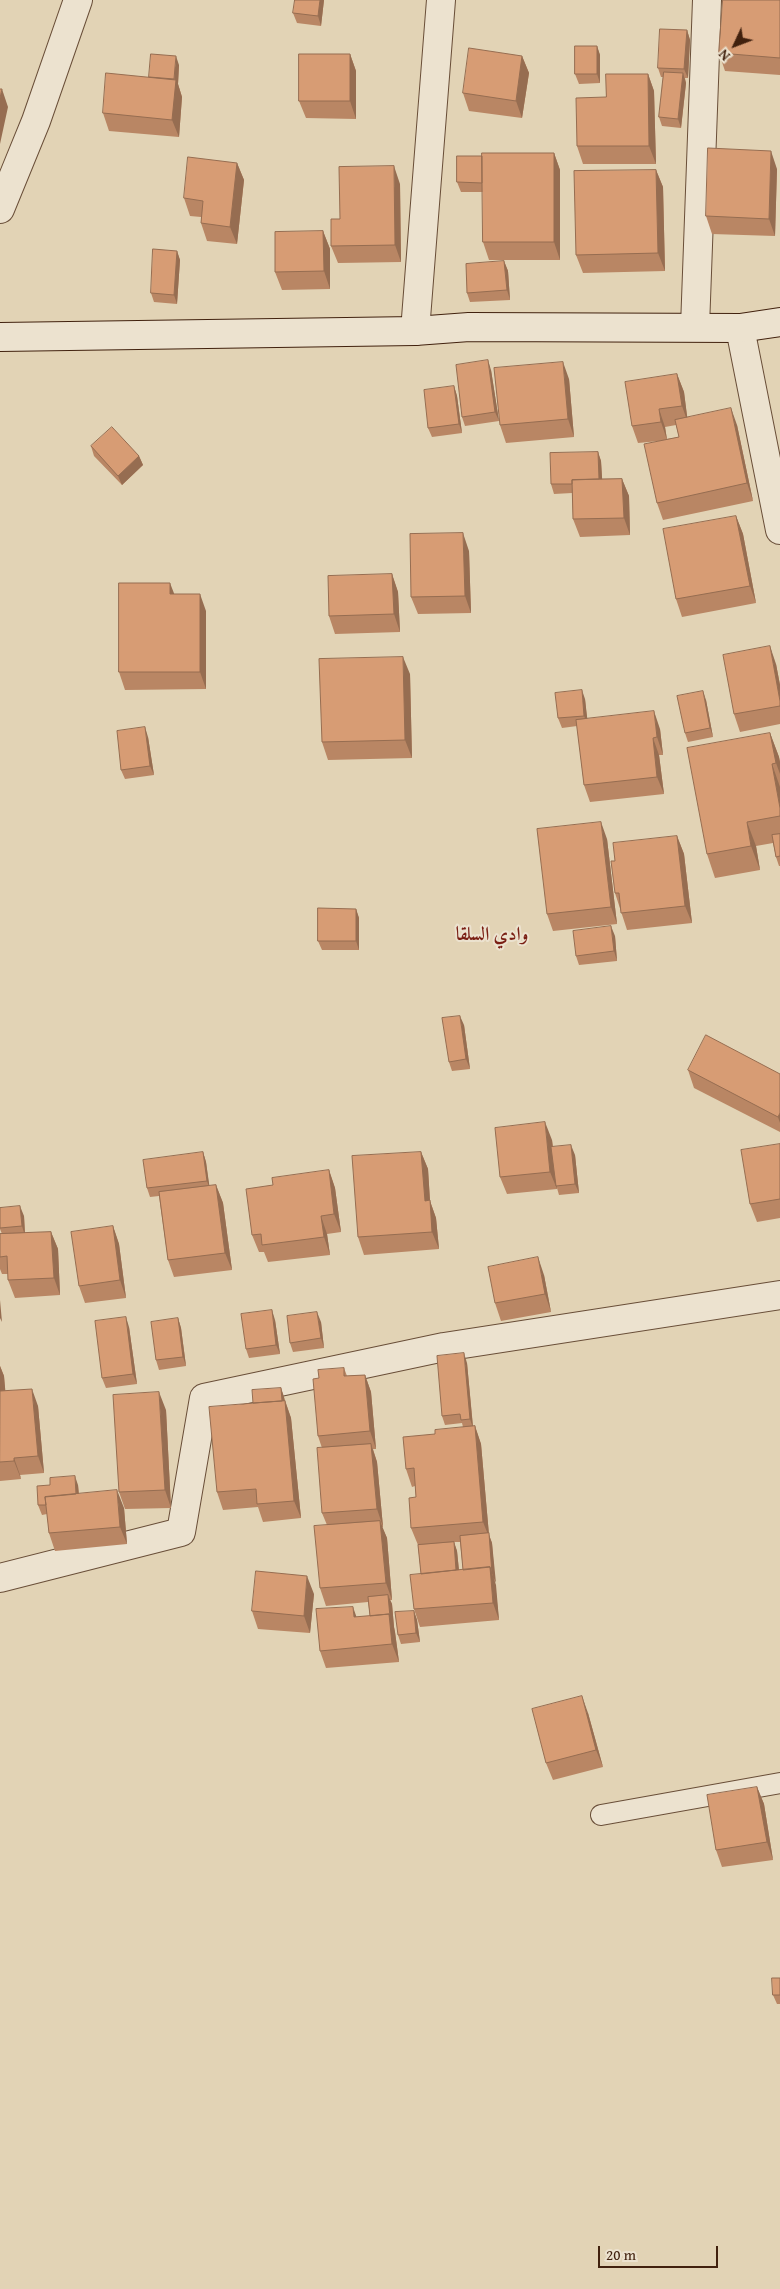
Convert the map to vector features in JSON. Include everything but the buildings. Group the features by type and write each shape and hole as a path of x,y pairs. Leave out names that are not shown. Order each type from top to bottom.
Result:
{"street":[{"path":"0,209 36,121 78,0"},
{"path":"415,330 441,0"},
{"path":"695,327 707,0"},
{"path":"0,337 415,330 470,326 740,328 780,322"},
{"path":"740,328 780,530"},
{"path":"0,1578 181,1532 204,1398 444,1348 780,1295"}],"lane":[{"path":"601,1815 780,1783"}],"district":[{"name":"وادي السلقا","path":"492,935"}]}
